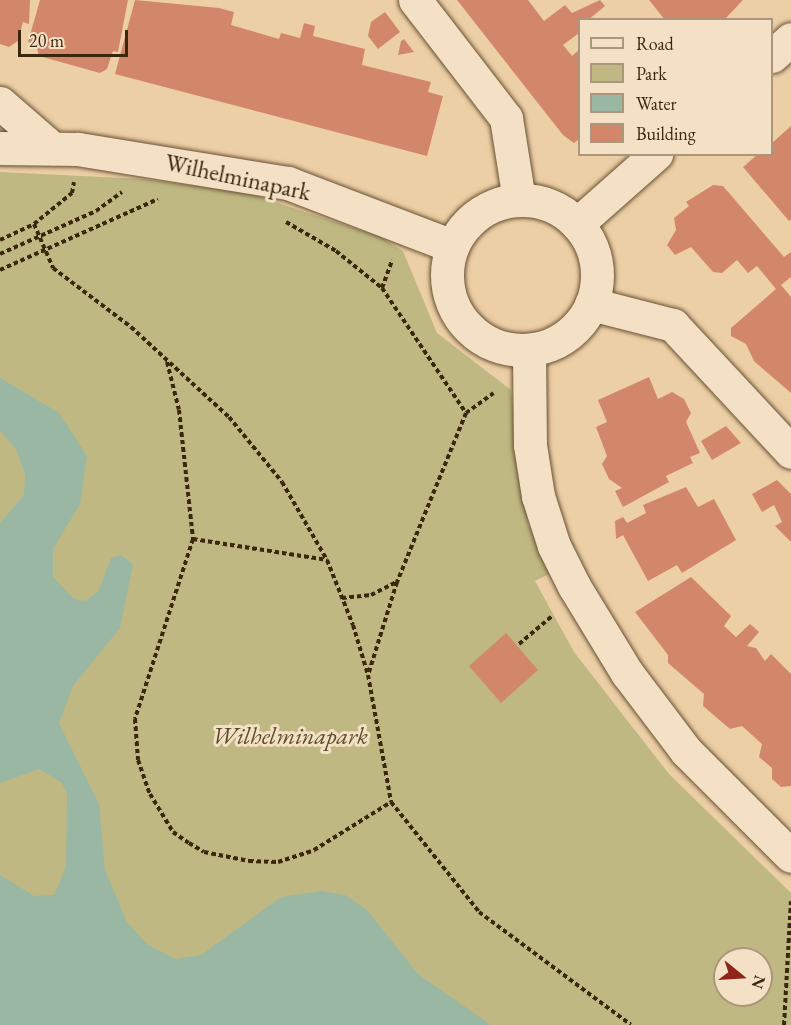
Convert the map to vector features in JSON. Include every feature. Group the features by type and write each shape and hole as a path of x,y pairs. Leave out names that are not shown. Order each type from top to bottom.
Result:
{"street":[{"path":"416,0 506,118 519,200"},
{"path":"773,54 791,39"},
{"path":"0,103 65,148"},
{"name":"Wilhelminapark","path":"0,147 65,148 158,160 288,183 452,246"},
{"path":"577,224 654,156"},
{"path":"519,200 561,210 577,224 596,262 591,304 562,339 529,352 495,346 458,316 448,294 452,246 478,213 519,200"},
{"path":"591,304 673,325 791,452"},
{"path":"529,352 530,445 538,496 569,576 627,673 686,751 791,856"}],"path":[{"path":"0,240 34,224 72,193 65,148"},
{"path":"0,254 96,211 158,160"},
{"path":"0,270 150,201 171,197"},
{"path":"274,217 336,250 382,288 466,413 397,582 368,675"},
{"path":"34,224 53,268 131,327 229,417 282,482 327,560 342,598 368,675 391,802 479,912 631,1025"},
{"path":"167,361 179,410 193,539 135,718 143,777 173,832 204,852 278,862 314,850 391,802"},
{"path":"193,539 327,560"},
{"path":"342,598 371,595 397,582"},
{"path":"784,1025 791,902"}],"green space":[{"name":"Wilhelminapark","path":"0,172 143,179 248,193 381,237 403,251 437,333 511,390 528,523 549,574 535,581 574,652 669,774 791,893 791,1025 0,1025"}],"water":[{"path":"0,378 59,413 87,456 80,504 53,549 53,577 74,599 85,601 98,592 111,558 121,555 133,564 120,628 73,686 59,723 99,804 105,870 127,922 147,944 175,959 201,955 281,897 321,891 345,895 367,910 418,974 491,1025 0,1025 0,875 34,896 54,895 66,867 67,793 61,782 39,769 0,783 0,523 24,495 25,474 16,449 0,431"}],"building":[{"path":"0,0 30,0 29,24 23,22 18,41 9,47 0,44"},
{"path":"40,0 128,0 118,52 113,51 107,69 100,73 39,56 36,44 28,42"},
{"path":"135,0 219,8 234,12 231,25 279,39 281,33 300,38 304,23 315,26 313,36 365,49 362,65 431,82 428,92 443,96 427,156 115,74"},
{"path":"457,0 528,0 544,21 565,5 572,13 600,0 605,6 590,18 578,18 578,34 563,45 572,56 578,51 578,140 574,143 563,135"},
{"path":"649,0 743,0 726,18 663,18"},
{"path":"385,12 400,32 378,49 368,36 371,22"},
{"path":"404,39 414,52 398,55 401,41"},
{"path":"791,126 791,220 789,221 743,167 756,156 773,156 773,142"},
{"path":"713,185 723,186 784,257 791,252 791,277 781,285 791,297 791,393 754,361 746,344 731,336 731,328 776,289 757,266 748,273 737,260 722,273 713,272 691,247 675,255 667,245 676,230 674,218 689,206 686,202"},
{"path":"649,377 658,399 672,392 684,399 691,413 686,422 700,453 690,457 693,463 666,476 669,482 623,507 615,491 622,488 609,479 602,464 607,456 596,427 607,422 598,400"},
{"path":"726,426 741,443 712,460 701,441"},
{"path":"777,480 791,494 791,542 775,526 782,522 774,505 762,512 752,494"},
{"path":"686,487 698,507 714,499 736,540 682,573 677,565 648,581 623,535 616,539 615,521 623,517 627,523 646,513 643,505"},
{"path":"691,577 731,616 724,626 736,637 750,624 759,632 747,646 756,648 765,661 771,654 791,674 791,786 781,787 772,779 772,768 759,757 762,744 742,726 730,729 703,706 704,694 668,663 668,655 635,612"},
{"path":"506,633 538,670 501,703 469,666"}]}
